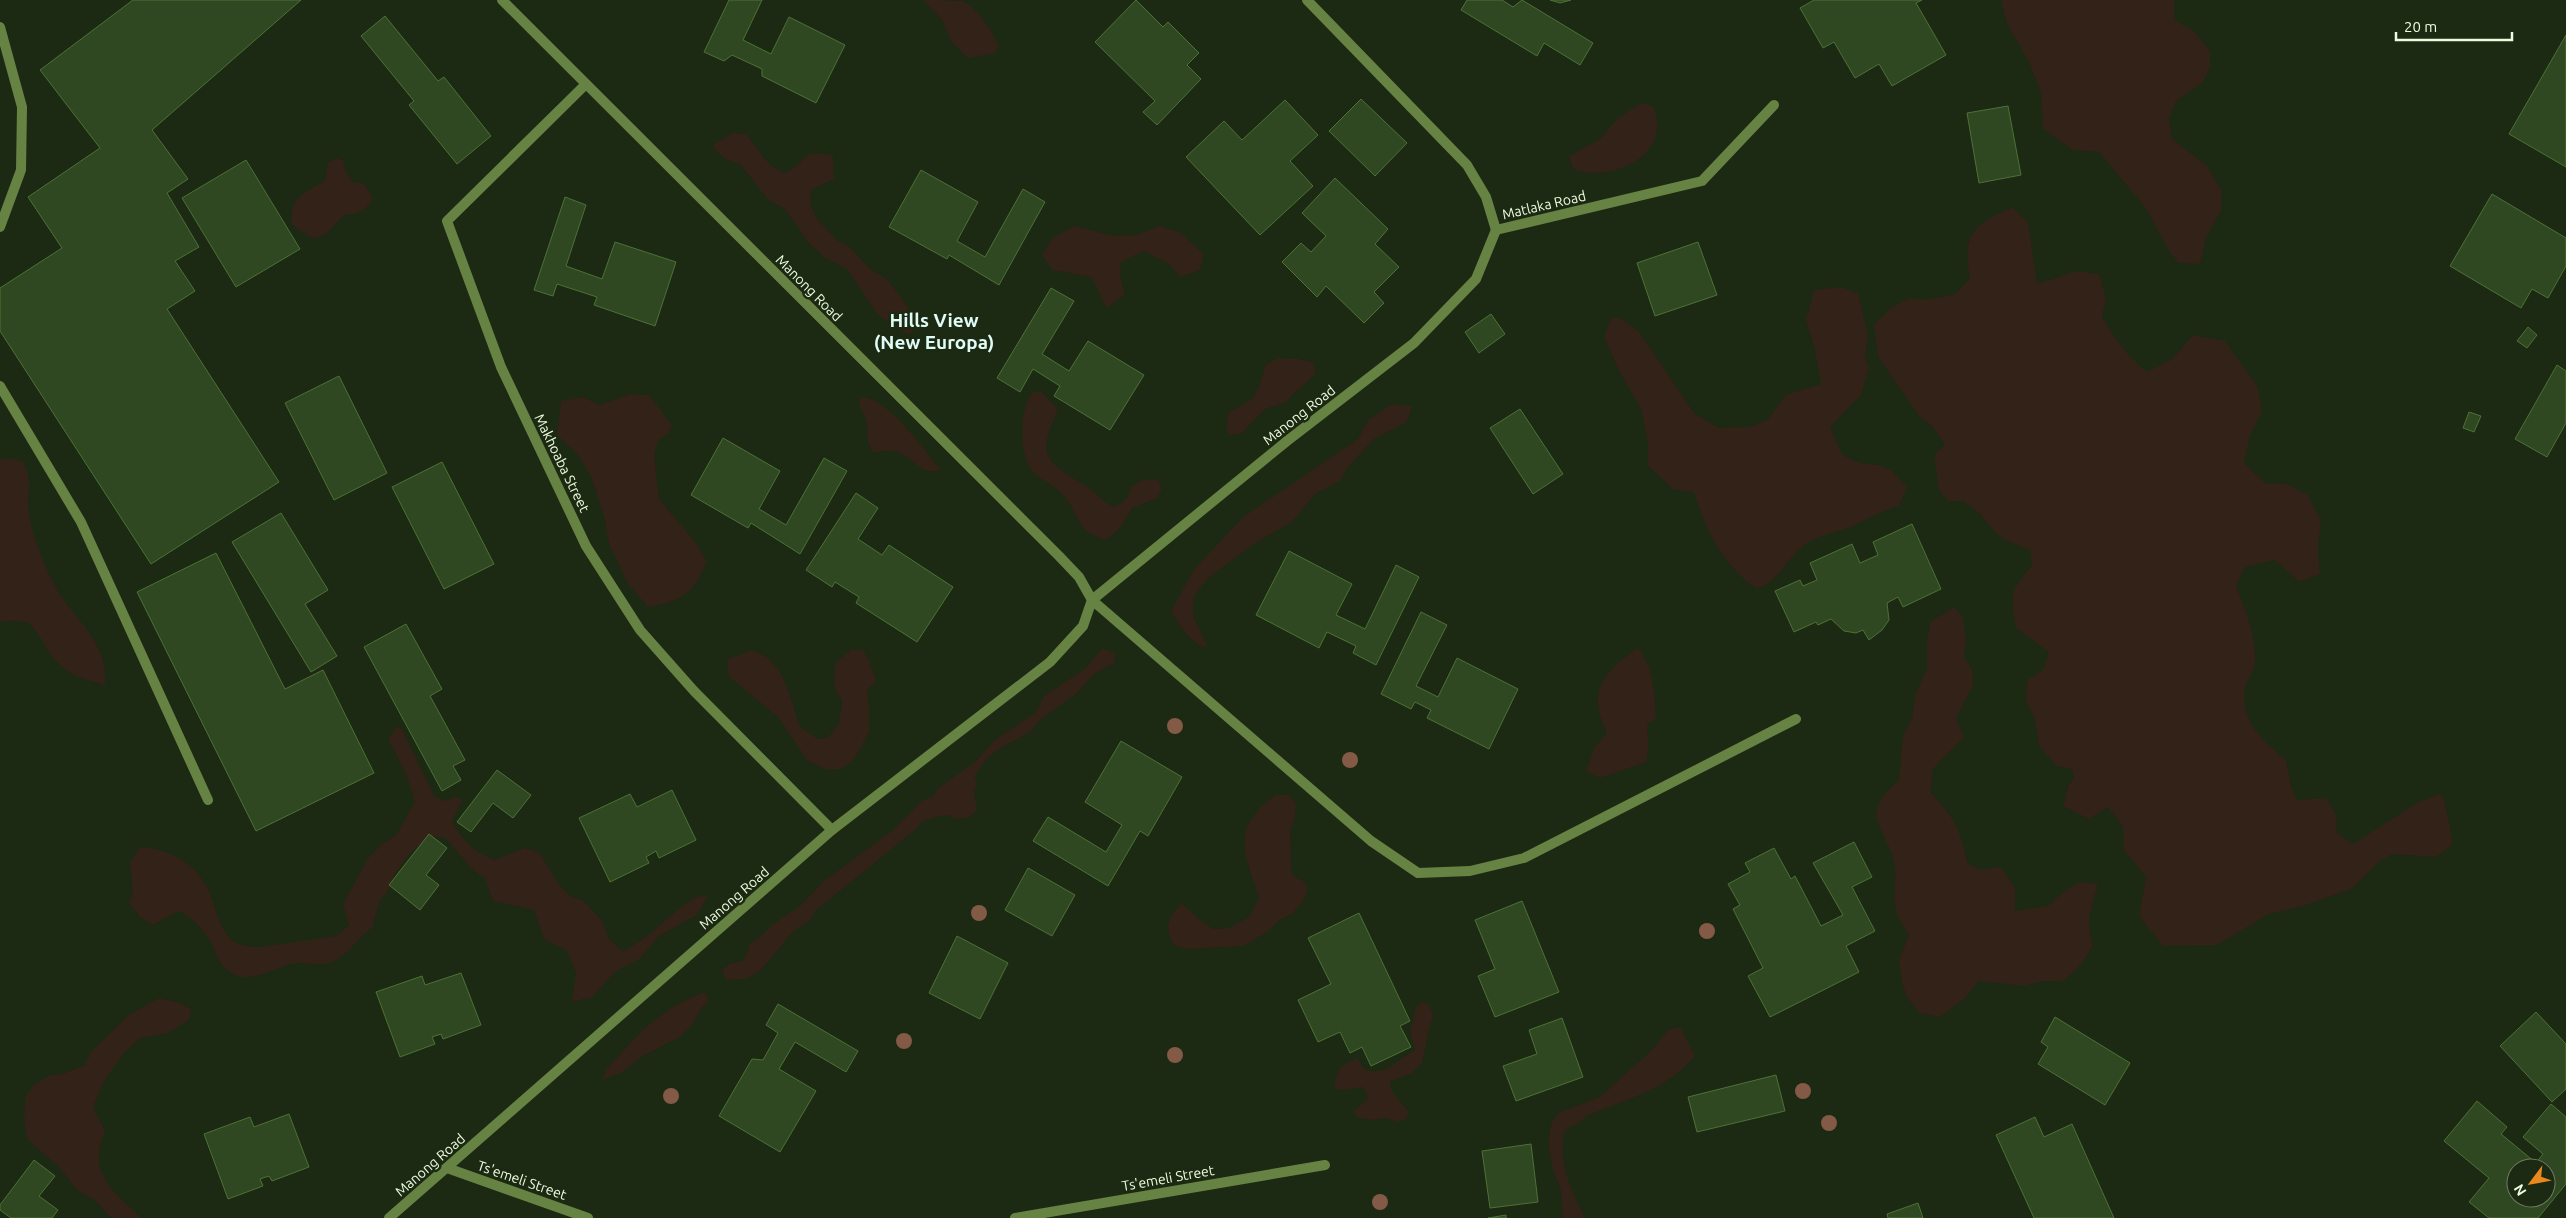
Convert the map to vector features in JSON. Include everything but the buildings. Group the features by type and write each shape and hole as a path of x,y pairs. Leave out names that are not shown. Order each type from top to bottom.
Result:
{"street":[{"name":"Manong Road","path":"502,0 585,85 1080,577 1092,600"},
{"name":"Matlaka Road","path":"1307,0 1467,165 1486,197 1496,230 1702,181 1774,105"},
{"path":"0,28 22,107 21,170 0,228"},
{"name":"Makhoaba Street","path":"585,85 447,221 501,367 586,546 640,630 694,691 832,830"},
{"name":"Manong Road","path":"389,1218 832,830 1050,662 1083,626 1092,600 1287,441 1414,343 1476,279 1496,230"},
{"path":"0,386 82,522 208,800"},
{"path":"1092,600 1371,841 1418,873 1470,871 1524,858 1796,720"},
{"name":"Ts'emeli Street","path":"1015,1218 1325,1165"},
{"name":"Ts'emeli Street","path":"447,1168 588,1218"}],"shaded area":[{"path":"923,0 962,1 968,4 984,20 996,40 999,46 995,53 968,58 951,41 943,21"},
{"path":"2001,0 2174,0 2175,21 2193,30 2210,51 2210,67 2203,82 2176,101 2169,119 2172,139 2207,166 2222,191 2221,211 2206,238 2200,264 2179,263 2170,253 2145,207 2099,152 2073,150 2043,129 2041,93 2029,62 2007,24"},
{"path":"1641,103 1653,106 1657,123 1655,138 1647,151 1636,161 1621,168 1605,172 1573,169 1569,156 1600,139 1616,120"},
{"path":"732,133 746,134 768,162 785,173 810,154 833,156 834,179 811,190 810,203 816,218 838,241 850,247 869,268 888,280 908,307 916,328 910,334 901,331 878,315 847,269 825,258 809,243 784,208 768,200 740,164 725,159 712,146"},
{"path":"336,158 343,160 345,170 354,183 363,183 373,197 371,202 358,213 344,215 326,234 314,239 292,225 293,207 299,197 325,180 328,163"},
{"path":"2012,207 2028,222 2037,284 2077,271 2099,274 2106,298 2102,316 2122,346 2147,372 2171,360 2193,335 2225,341 2258,387 2262,411 2250,436 2244,463 2265,483 2286,484 2308,495 2321,522 2318,547 2320,574 2299,582 2275,560 2245,567 2236,586 2250,624 2255,664 2246,685 2245,708 2254,728 2261,737 2286,760 2291,786 2297,800 2326,798 2336,815 2337,833 2353,844 2417,803 2441,793 2447,811 2453,844 2436,857 2393,854 2380,861 2351,889 2306,905 2269,914 2217,945 2163,946 2139,916 2146,877 2124,850 2123,827 2108,807 2089,819 2063,806 2069,784 2074,778 2072,769 2057,766 2039,746 2035,719 2026,702 2027,680 2043,670 2049,652 2016,628 2013,608 2014,594 2019,581 2032,565 2030,550 2005,540 1994,531 1979,513 1963,501 1948,501 1939,490 1934,455 1945,445 1933,427 1919,416 1878,357 1874,324 1890,309 1909,298 1926,300 1955,294 1970,278 1967,250 1973,232 1988,219"},
{"path":"1075,226 1113,236 1137,235 1160,226 1179,232 1204,254 1200,270 1180,277 1169,264 1144,251 1121,262 1120,276 1125,295 1106,308 1092,277 1052,270 1042,255 1052,238"},
{"path":"1840,287 1858,293 1868,335 1865,357 1869,367 1861,395 1830,427 1842,455 1859,463 1880,465 1892,471 1907,487 1899,506 1850,527 1812,540 1795,553 1781,571 1770,581 1757,589 1735,570 1717,546 1704,520 1694,492 1673,489 1648,466 1648,443 1641,409 1620,373 1604,337 1611,318 1620,318 1639,332 1695,414 1719,428 1750,427 1768,419 1785,395 1821,384 1815,350 1806,320 1814,290"},
{"path":"1278,358 1312,362 1316,372 1287,402 1265,409 1241,434 1228,435 1226,424 1229,412 1252,399 1259,387 1266,365"},
{"path":"1033,392 1042,392 1058,410 1047,438 1046,448 1048,456 1061,470 1090,488 1106,502 1114,507 1126,499 1131,486 1144,480 1158,479 1162,489 1157,498 1132,508 1121,526 1105,540 1094,536 1082,526 1063,495 1033,472 1026,460 1022,440 1023,418 1028,399"},
{"path":"630,394 649,395 672,425 669,433 658,440 654,456 659,499 695,542 707,561 697,581 685,594 670,602 648,607 628,584 609,544 605,520 591,476 578,455 557,435 561,401 583,397 600,405"},
{"path":"864,397 874,400 895,416 940,470 928,471 923,469 903,454 895,451 873,452 867,440 867,424 859,403 859,400"},
{"path":"1392,404 1412,406 1407,422 1374,439 1348,467 1340,481 1315,494 1292,522 1252,545 1207,579 1194,596 1193,615 1208,648 1201,646 1191,638 1171,611 1194,569 1243,517 1358,439 1368,420"},
{"path":"6,458 23,461 27,469 30,522 38,548 53,582 88,630 102,655 105,669 105,685 84,679 64,669 47,650 34,628 29,624 13,621 0,622 0,459"},
{"path":"1954,607 1963,618 1966,640 1964,657 1972,669 1973,686 1956,718 1964,737 1932,770 1931,793 1956,825 1968,864 1980,870 2001,867 2015,888 2015,911 2048,906 2067,889 2081,882 2098,884 2089,921 2093,946 2078,968 2063,981 2044,981 2024,986 1979,981 1965,998 1940,1017 1920,1013 1908,999 1902,983 1899,960 1909,935 1896,911 1894,902 1894,864 1876,814 1881,799 1899,780 1903,736 1912,719 1915,695 1927,668 1927,643 1930,622"},
{"path":"1102,648 1116,654 1114,663 1094,674 1076,694 1041,719 1030,732 1002,747 986,759 975,776 977,785 974,792 977,810 968,818 956,819 948,815 922,822 915,830 815,911 811,919 792,933 761,970 747,979 726,980 722,970 729,964 744,960 750,943 759,938 773,924 800,906 824,881 893,830 922,801 933,796 938,788 975,762 995,740 1036,712 1044,696 1086,668"},
{"path":"1638,648 1647,664 1653,681 1655,699 1656,719 1648,723 1646,762 1600,778 1586,771 1594,748 1607,733 1599,711 1598,694 1610,671"},
{"path":"751,650 772,662 779,671 789,692 800,727 818,739 827,738 839,724 842,701 834,687 835,663 851,650 863,650 869,660 876,682 867,690 869,732 854,760 841,769 825,769 807,760 778,717 729,677 727,660"},
{"path":"397,726 402,729 434,796 446,801 455,796 462,800 452,822 470,845 481,854 495,860 524,848 540,853 557,882 570,896 584,901 603,922 608,938 623,952 650,934 683,906 705,894 707,898 697,915 659,936 640,959 616,971 592,997 572,1002 576,973 567,951 544,939 534,910 493,901 485,878 474,871 445,838 432,836 412,851 394,875 388,891 380,900 372,928 347,952 329,963 296,963 264,974 246,977 238,976 222,965 207,936 188,916 178,911 153,925 139,916 129,903 133,893 130,862 140,847 151,848 182,860 199,875 210,894 218,918 227,935 241,945 260,947 337,936 349,925 343,904 369,857 382,844 396,835 415,802 406,774 388,739"},
{"path":"1275,795 1289,795 1296,804 1295,817 1290,831 1292,875 1303,881 1308,890 1302,903 1293,913 1278,921 1269,931 1243,946 1187,949 1174,945 1168,927 1170,918 1182,903 1213,929 1229,928 1249,917 1259,898 1246,854 1244,842 1246,830 1251,819"},
{"path":"705,992 709,1002 702,1007 691,1026 680,1037 641,1057 623,1072 602,1080 611,1064 651,1023 681,1003"},
{"path":"159,998 180,1003 191,1009 189,1020 168,1033 140,1038 123,1054 104,1081 93,1107 105,1131 100,1146 99,1159 101,1170 113,1190 142,1218 111,1218 96,1201 77,1190 59,1167 27,1139 24,1119 25,1097 34,1085 50,1075 63,1074 85,1065 92,1051 129,1015"},
{"path":"1422,1002 1429,1005 1434,1016 1430,1025 1422,1063 1412,1073 1390,1082 1392,1092 1409,1112 1406,1119 1398,1122 1385,1118 1373,1120 1356,1117 1354,1111 1369,1098 1363,1087 1341,1090 1335,1088 1335,1080 1341,1066 1357,1058 1365,1070 1382,1070 1414,1051 1410,1032 1416,1007"},
{"path":"1680,1027 1695,1056 1684,1068 1645,1093 1586,1116 1579,1123 1565,1130 1563,1142 1564,1164 1570,1186 1585,1218 1563,1218 1561,1190 1553,1170 1548,1143 1551,1124 1558,1113 1600,1097 1653,1049 1668,1030"}],"district":[{"name":"Hills View (New Europa)","path":"934,331"}]}
